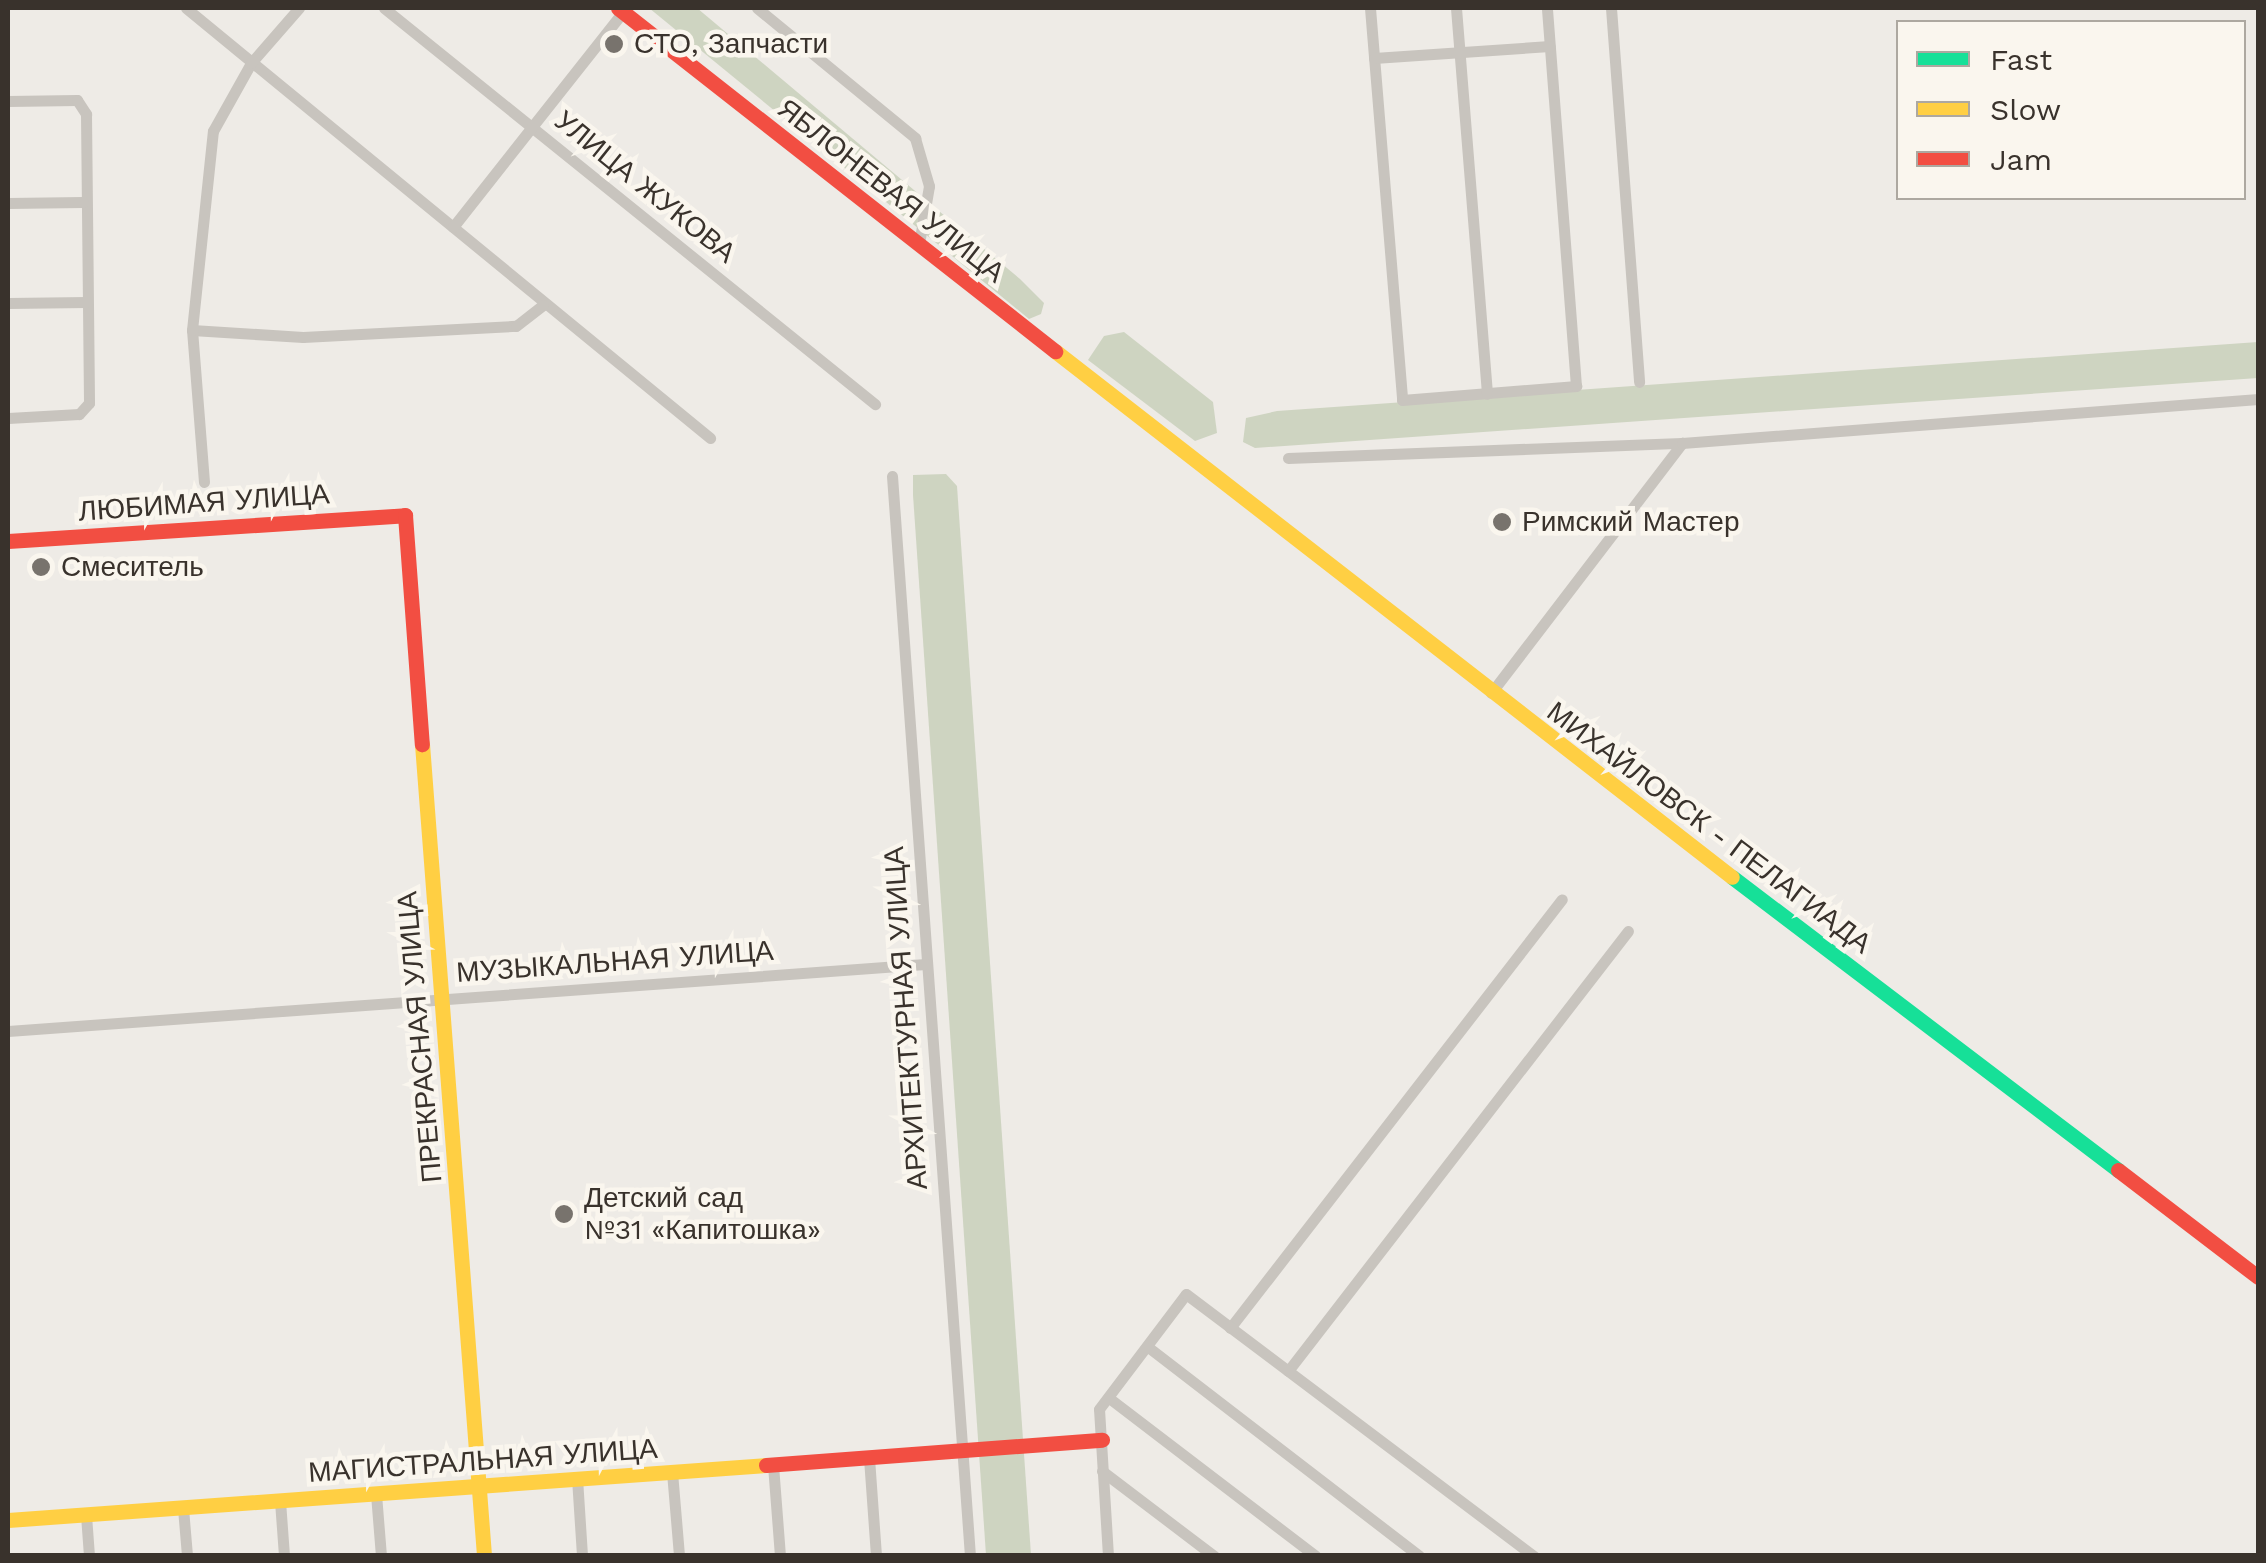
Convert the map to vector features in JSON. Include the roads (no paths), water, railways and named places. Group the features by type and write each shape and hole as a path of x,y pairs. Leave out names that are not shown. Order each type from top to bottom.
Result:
{"street":[{"path":"186,8 710,438"},
{"path":"204,482 192,330 213,131 252,62 299,8"},
{"name":"УЛИЦА ЖУКОВА","path":"384,8 874,404"},
{"path":"758,8 916,138 929,186 919,244"},
{"path":"1370,8 1402,400 1576,386 1547,8"},
{"path":"1456,8 1487,394"},
{"path":"1611,8 1639,382"},
{"path":"454,227 620,10"},
{"name":"ЯБЛОНЕВАЯ УЛИЦА","path":"620,10 1134,413"},
{"path":"1374,58 1550,46"},
{"path":"8,101 77,100 86,114 83,202 87,302 85,411 8,418"},
{"path":"8,203 83,202"},
{"path":"8,302 87,302"},
{"path":"192,330 303,337 516,326 542,304"},
{"path":"1288,458 1682,443 2258,399"},
{"name":"МИХАЙЛОВСК - ПЕЛАГИАДА","path":"1134,413 1491,693 2258,1276"},
{"path":"1491,693 1682,443"},
{"name":"АРХИТЕКТУРНАЯ УЛИЦА","path":"892,476 970,1556"},
{"name":"ЛЮБИМАЯ УЛИЦА","path":"8,542 405,515"},
{"name":"ПРЕКРАСНАЯ УЛИЦА","path":"405,515 484,1556"},
{"path":"1230,1328 1562,899"},
{"path":"1288,1371 1628,932"},
{"name":"МУЗЫКАЛЬНАЯ УЛИЦА","path":"8,1031 926,964"},
{"path":"1108,1556 1099,1409 1186,1294 1534,1556"},
{"path":"1148,1347 1419,1556"},
{"path":"1109,1398 1316,1556"},
{"name":"МАГИСТРАЛЬНАЯ УЛИЦА","path":"8,1520 1102,1440"},
{"path":"869,1458 876,1556"},
{"path":"773,1465 780,1556"},
{"path":"1102,1471 1214,1556"},
{"path":"672,1472 678,1556"},
{"path":"577,1478 582,1556"},
{"path":"376,1494 382,1556"},
{"path":"280,1500 284,1556"},
{"path":"184,1508 187,1556"},
{"path":"86,1515 89,1556"}],"place":[{"name":"СТО, Запчасти","path":"614,44"},
{"name":"Римский Мастер","path":"1502,522"},
{"name":"Смеситель","path":"41,567"},
{"name":"Детский сад №31 «Капитошка»","path":"564,1214"}]}
